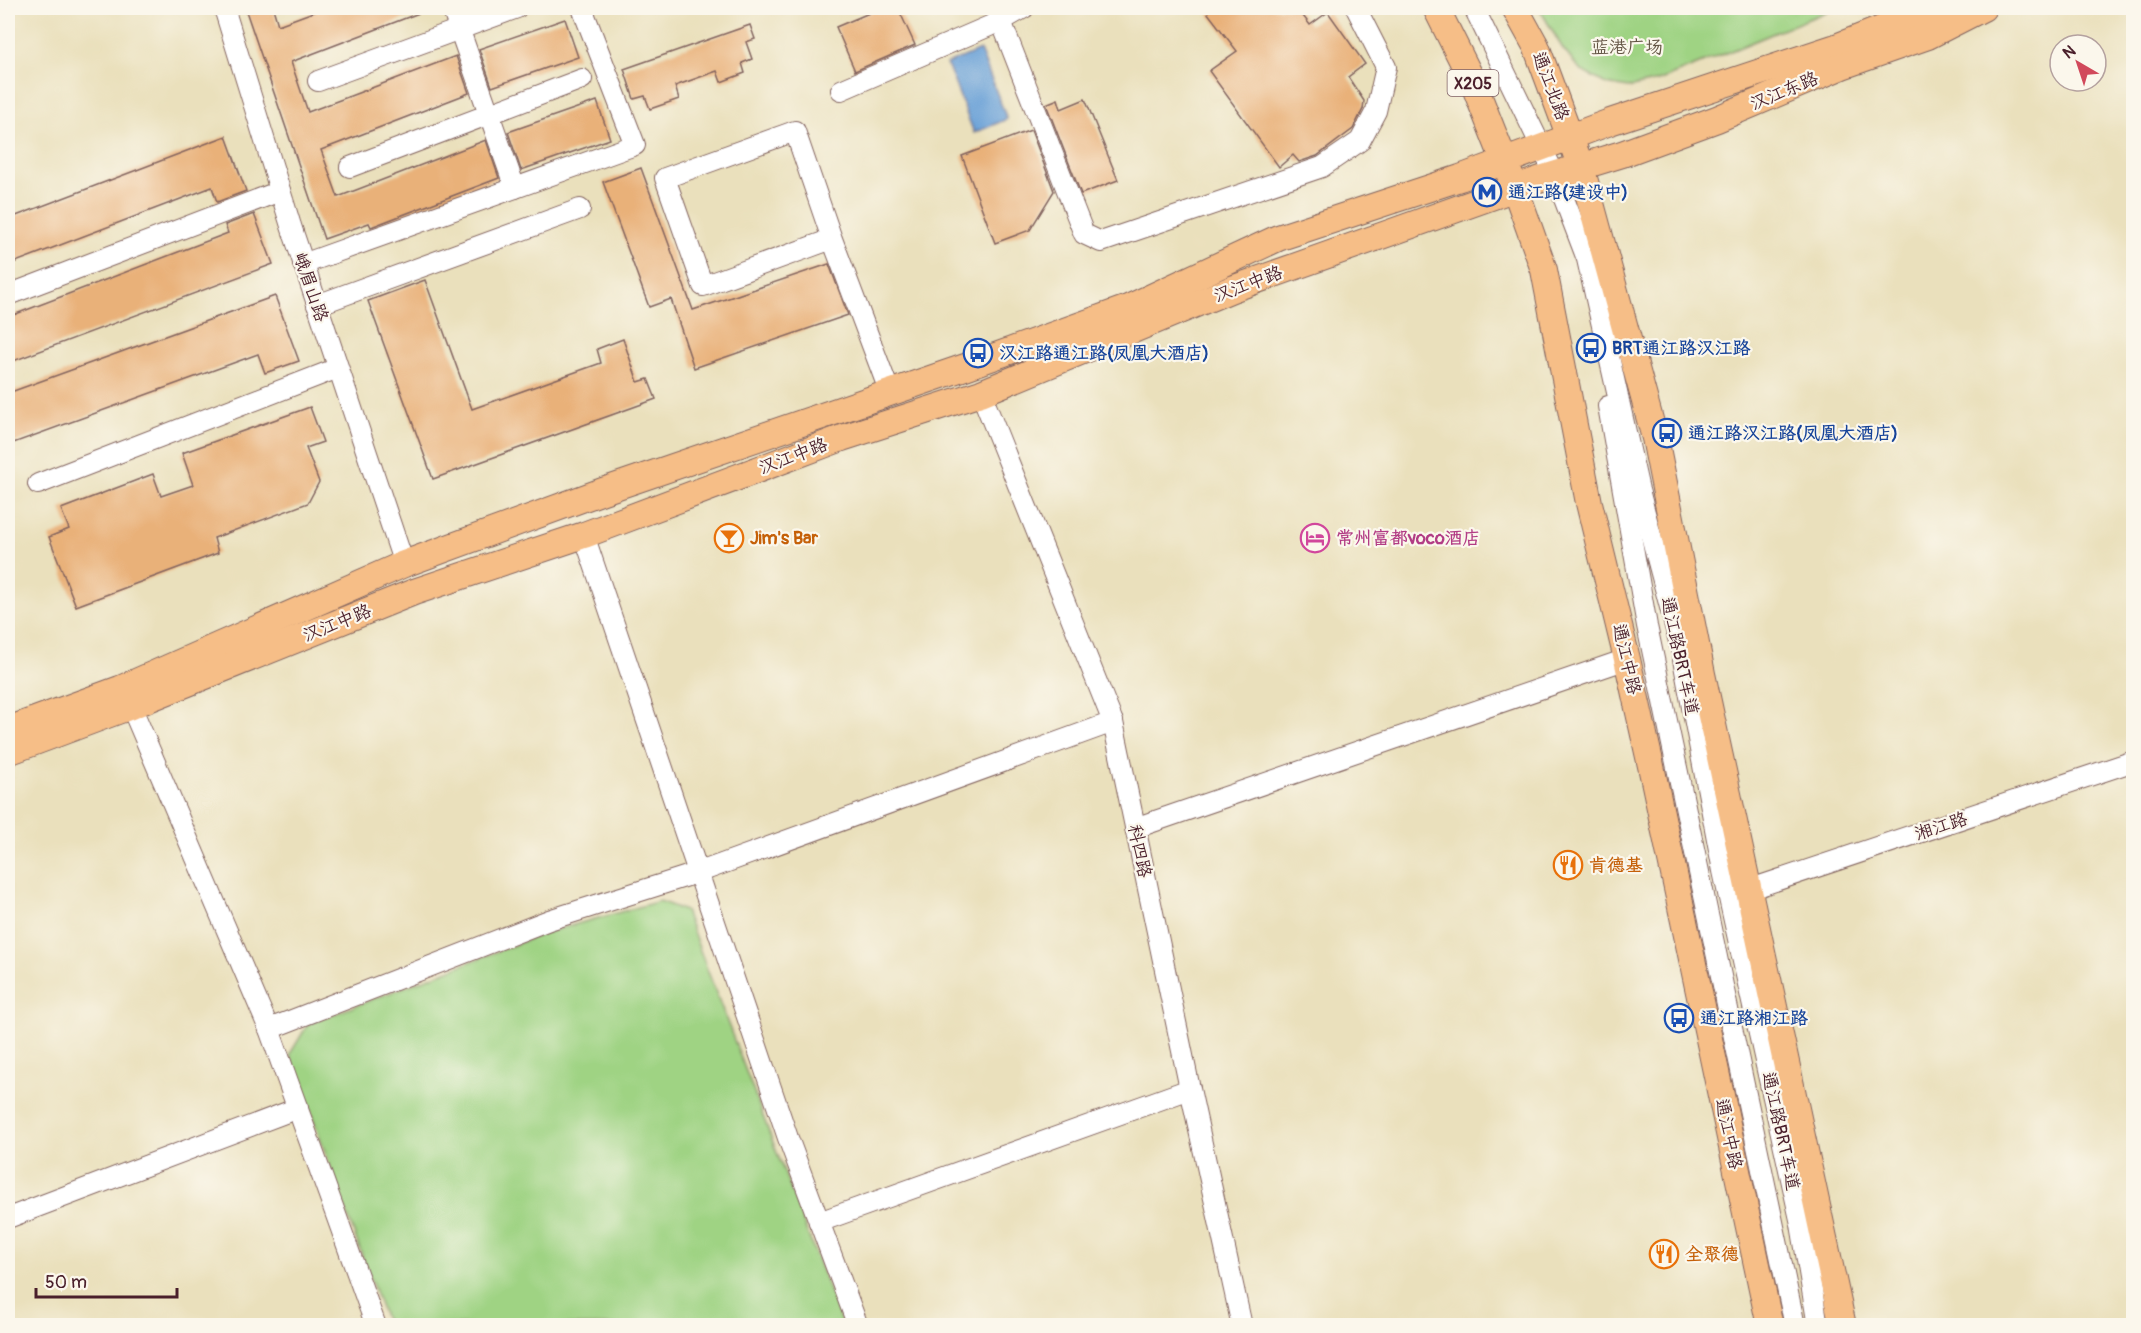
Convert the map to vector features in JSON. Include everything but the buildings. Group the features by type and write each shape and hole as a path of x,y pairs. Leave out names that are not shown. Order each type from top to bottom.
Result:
{"main road":[{"name":"通江中路","path":"1436,8 1473,82 1515,188 1544,270 1589,503 1627,659 1770,1326"},
{"name":"通江北路","path":"1515,8 1536,46 1581,167"},
{"name":"汉江东路","path":"1537,149 1836,47 1934,8"},
{"name":"汉江东路","path":"1581,167 1717,119 1842,66 1928,36 1983,8"},
{"name":"汉江中路","path":"8,730 120,689 404,564 603,491 890,393 1128,308 1278,238 1537,149"},
{"name":"汉江中路","path":"8,752 131,706 414,592 584,535 842,438 981,393 1232,289 1515,188 1581,167"},
{"path":"1581,167 1655,438 1836,1324"}],"street":[{"name":"峨眉山路","path":"224,8 303,264 404,564"},
{"path":"452,8 515,188"},
{"path":"318,81 517,8"},
{"path":"303,264 635,145 582,8"},
{"path":"841,90 1001,21 1024,8"},
{"path":"1001,21 1084,234 1101,242 1322,167 1360,141 1376,111 1386,67 1356,8"},
{"name":"通江路BRT车道","path":"1464,8 1537,149"},
{"name":"通江路BRT车道","path":"1474,8 1587,259 1639,490 1681,649 1723,872 1801,1224 1836,1324"},
{"path":"350,167 582,80"},
{"path":"832,239 703,286 665,178 795,131 832,239 890,393"},
{"name":"通江路BRT车道","path":"1550,176 1578,268 1598,346 1647,626 1795,1326"},
{"path":"8,295 280,191"},
{"path":"317,305 580,209"},
{"path":"38,484 338,368"},
{"name":"科四路","path":"981,393 1113,722 1242,1326"},
{"path":"584,535 788,1138 858,1326"},
{"path":"1681,649 1748,890"},
{"path":"1135,828 1627,659"},
{"path":"131,706 269,1029 376,1326"},
{"path":"269,1029 549,920 697,873 1113,722"},
{"name":"湘江路","path":"1748,890 2133,761"},
{"path":"819,1222 1190,1089"},
{"path":"8,1218 298,1108"}],"green space":[{"name":"蓝港广场","path":"1539,8 1835,8 1658,81 1628,88 1606,84 1580,70 1563,49"},
{"path":"660,901 685,911 841,1326 387,1325 290,1054 308,1024 548,932"}],"water":[{"path":"980,50 1007,119 974,133 947,64"}],"place":[{"name":"通江路(建设中)","path":"1487,192"},
{"name":"BRT通江路汉江路","path":"1591,348"},
{"name":"汉江路通江路(凤凰大酒店)","path":"978,353"},
{"name":"通江路汉江路(凤凰大酒店)","path":"1667,433"},
{"name":"Jim's Bar","path":"729,538"},
{"name":"常州富都voco酒店","path":"1315,538"},
{"name":"肯德基","path":"1568,865"},
{"name":"通江路湘江路","path":"1679,1018"},
{"name":"全聚德","path":"1664,1254"}]}
